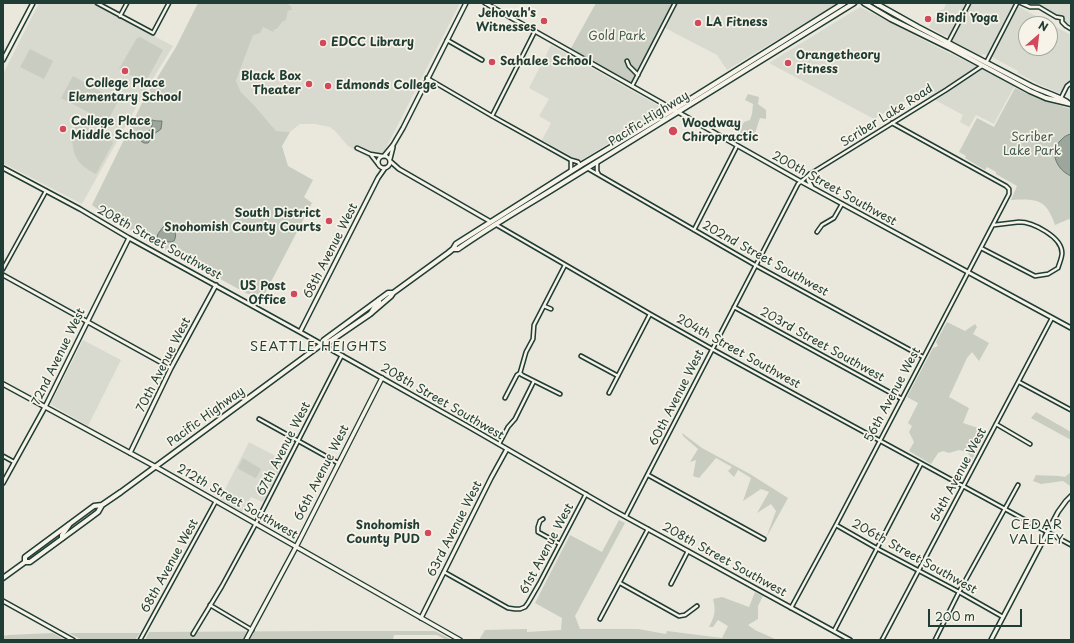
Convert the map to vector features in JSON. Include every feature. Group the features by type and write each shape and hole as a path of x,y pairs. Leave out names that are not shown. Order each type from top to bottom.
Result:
{"main road":[{"name":"Pacific Highway","path":"493,223 505,219 854,3"},
{"path":"864,3 891,19 940,44 1043,92 1061,98 1071,104"},
{"name":"Pacific Highway","path":"322,344 329,342 371,313 391,296 392,293 453,249 458,249 493,223 571,171 673,110 842,4"},
{"path":"877,4 948,42 1030,91 1046,98 1071,104"},
{"path":"910,29 912,27 918,27"},
{"path":"940,44 947,44 948,42"},
{"path":"1046,98 1061,98"},
{"name":"Pacific Highway","path":"25,562 26,557 94,506 102,504 156,467 322,344 324,340 388,293 392,293"},
{"path":"371,313 379,303 379,300"},
{"name":"66th Avenue West","path":"246,640 382,378"},
{"name":"212th Street Southwest","path":"3,384 256,523 460,640"},
{"name":"Pacific Highway","path":"3,578 25,562 30,562 98,512 102,504"},
{"path":"62,538 61,535 69,525"}],"street":[{"path":"3,60 33,3"},
{"path":"96,3 153,33 169,3"},
{"path":"120,16 127,3"},
{"path":"378,165 379,158 383,156 393,145 403,128 446,40 466,3"},
{"name":"200th Street Southwest","path":"485,3 800,181 1071,328"},
{"path":"632,86 675,3"},
{"path":"948,42 969,3"},
{"path":"985,64 1017,3"},
{"path":"1021,3 1030,7 1039,7 1056,17 1062,18 1062,22 1071,29"},
{"path":"492,116 535,31"},
{"path":"446,40 482,60"},
{"path":"627,61 629,66 638,75"},
{"name":"Scriber Lake Road","path":"800,181 985,64"},
{"path":"427,78 581,165"},
{"path":"1061,98 1067,86 1071,83"},
{"name":"56th Avenue West","path":"791,608 1009,194 1009,190 1006,186 892,123"},
{"path":"370,154 378,165 382,168 386,168 390,164 393,145"},
{"path":"694,230 737,146"},
{"path":"357,148 370,154 387,157 390,160"},
{"name":"204th Street Southwest","path":"390,160 399,169 712,349 880,440 921,464 1071,544"},
{"path":"571,160 571,171"},
{"path":"598,162 597,171 600,176"},
{"name":"68th Avenue West","path":"378,165 378,178"},
{"name":"208th Street Southwest","path":"3,168 342,355 586,494 850,640"},
{"name":"204th Street Southwest","path":"386,168 399,169"},
{"name":"68th Avenue West","path":"300,332 378,178 386,168"},
{"name":"202nd Street Southwest","path":"587,168 755,265 923,357"},
{"path":"810,174 808,180 813,188"},
{"name":"60th Avenue West","path":"626,516 755,265 800,181"},
{"path":"3,269 46,191"},
{"path":"817,232 822,225 836,216 842,204"},
{"path":"981,248 1035,276 1048,274 1058,268 1062,254 1060,246 1050,235 1033,225 1020,222 993,225"},
{"name":"72nd Avenue West","path":"3,482 44,407 129,238"},
{"path":"505,398 517,375 520,373 526,352 533,338 534,325 565,265"},
{"path":"3,275 171,368"},
{"name":"70th Avenue West","path":"130,453 171,368 216,285"},
{"path":"544,306 551,309"},
{"name":"203rd Street Southwest","path":"734,307 902,399"},
{"path":"610,393 650,314"},
{"name":"54th Avenue West","path":"882,640 1052,318"},
{"name":"67th Avenue West","path":"194,634 256,523 342,355"},
{"path":"581,356 618,376"},
{"path":"520,373 560,394"},
{"path":"498,444 508,427 515,419 534,381"},
{"path":"1019,382 1071,410"},
{"path":"259,419 338,463"},
{"path":"996,424 1030,444"},
{"name":"63rd Avenue West","path":"420,618 507,449"},
{"path":"3,456 14,462"},
{"path":"834,631 921,464"},
{"path":"648,475 764,539"},
{"path":"935,640 1018,485"},
{"name":"61st Avenue West","path":"444,572 508,608 520,609 525,607 528,604 586,494"},
{"path":"991,640 1060,508 1071,496"},
{"name":"68th Avenue West","path":"140,640 216,501"},
{"path":"543,519 540,521 538,532 560,544"},
{"name":"206th Street Southwest","path":"836,525 1003,617"},
{"path":"600,620 648,528"},
{"path":"670,584 688,551"},
{"path":"620,583 679,616 686,615 697,606"},
{"path":"3,601 73,640"},
{"path":"210,605 252,630"}],"shaded area":[{"name":"College Place Middle School","path":"39,3 91,3 173,46 143,95 82,204 3,163 3,74"},
{"name":"Edmonds College","path":"286,3 460,3 379,164 348,146 330,127 315,124 300,124 290,132 276,131 241,92 236,81 253,34 263,27 273,32 277,29 287,18 288,11 292,10 291,6"},
{"path":"677,3 838,3 727,70 717,55 665,28"},
{"path":"946,3 1012,3 1036,16 1018,16 1018,56 1058,56 1058,28 1071,35 1071,82 1059,93 1038,84 992,57 983,54 981,56 953,41 947,35 945,36 929,27 938,11 944,9"},
{"path":"1029,3 1071,3 1071,25 1058,18 1058,16 1054,16"},
{"path":"860,7 1015,85 994,124 976,115 969,127 960,122 963,115 920,92 874,119 769,63"},
{"path":"551,45 659,106 660,111 580,161 542,140 551,123 539,116 549,99 529,88"},
{"path":"152,120 162,121 161,129 154,134 148,143 144,143 140,138 144,137 144,135 151,129"},
{"path":"1071,134 1071,176 1062,170 1058,165 1055,150 1057,145 1064,137"},
{"path":"165,225 169,226 175,232 176,236 174,241 165,242 157,237"},
{"path":"83,340 121,360 88,426 51,403"},
{"path":"249,442 285,461 263,502 251,497 242,512 220,499"}],"green space":[{"path":"198,3 286,3 291,6 292,10 288,11 286,20 282,22 273,32 263,27 260,33 253,35 236,81 241,92 276,131 290,132 282,146 288,166 313,180 304,197 312,203 261,301 142,237 92,205 143,101 176,47"},
{"name":"Gold Park","path":"596,3 673,3 631,84 570,50"},
{"path":"140,37 163,50 145,83 119,69 137,38"},
{"path":"30,49 53,61 44,79 20,67"},
{"path":"73,76 118,101 107,122 61,98"},
{"name":"Scriber Lake Park","path":"1015,88 1036,98 1071,109 1071,220 1069,219 1055,225 1048,210 1039,202 1034,200 1011,200 1017,186 987,167 985,170 965,158 966,156 959,152 977,118 994,127"},
{"path":"748,94 759,97 758,104 766,110 766,119 760,118 750,141 744,139 740,133 740,129 744,122 750,120 752,114 753,104 745,100"},
{"path":"77,122 112,141 113,143 96,174 80,163 73,149 72,137"},
{"path":"947,322 965,331 975,324 977,327 973,334 989,343 979,361 972,352 967,358 949,397 969,408 963,423 987,431 972,459 967,452 959,450 949,453 943,451 938,453 931,464 909,451 914,442 909,432 912,426 908,423 918,403 907,397 933,348 938,346 936,342"},
{"path":"1036,412 1071,432 1071,440 1031,418"},
{"path":"682,433 702,448 750,474 788,498 766,538 776,511 771,504 757,513 769,492 761,489 743,501 751,478 738,470 734,477 728,471 732,467 716,458 699,478 693,476 696,460 690,462 698,449 683,436"},
{"path":"243,458 261,469 256,478 238,468"},
{"path":"1071,472 1070,486 1063,481 1041,484 1033,481 1036,475 1065,477"},
{"path":"619,520 625,523 575,616 580,629 638,629 666,634 667,631 722,638 728,626 718,620 713,627 709,627 713,620 714,613 713,599 722,597 749,607 755,592 763,596 758,606 758,619 748,625 775,640 479,640 485,630 527,629 527,632 561,630 562,618 535,603 570,535 602,552"},
{"path":"435,631 452,640 446,640 437,635 394,635 393,640 145,640 149,632"},
{"path":"53,633 65,640 3,640 3,636 9,635"},
{"path":"69,633 140,633 135,640 82,640"}],"place":[{"name":"Bindi Yoga","path":"928,19"},
{"name":"Jehovah's Witnesses","path":"544,21"},
{"name":"LA Fitness","path":"698,23"},
{"name":"EDCC Library","path":"323,43"},
{"name":"Sahalee School","path":"492,62"},
{"name":"Orangetheory Fitness","path":"788,63"},
{"name":"College Place Elementary School","path":"125,71"},
{"name":"Black Box Theater","path":"309,84"},
{"name":"Edmonds College","path":"328,86"},
{"name":"College Place Middle School","path":"63,129"},
{"name":"Woodway Chiropractic","path":"673,131"},
{"name":"South District Snohomish County Courts","path":"329,221"},
{"name":"US Post Office","path":"294,294"},
{"name":"Snohomish County PUD","path":"428,533"}],"district":[{"name":"SEATTLE HEIGHTS","path":"319,347"},
{"name":"CEDAR VALLEY","path":"1037,532"}]}
